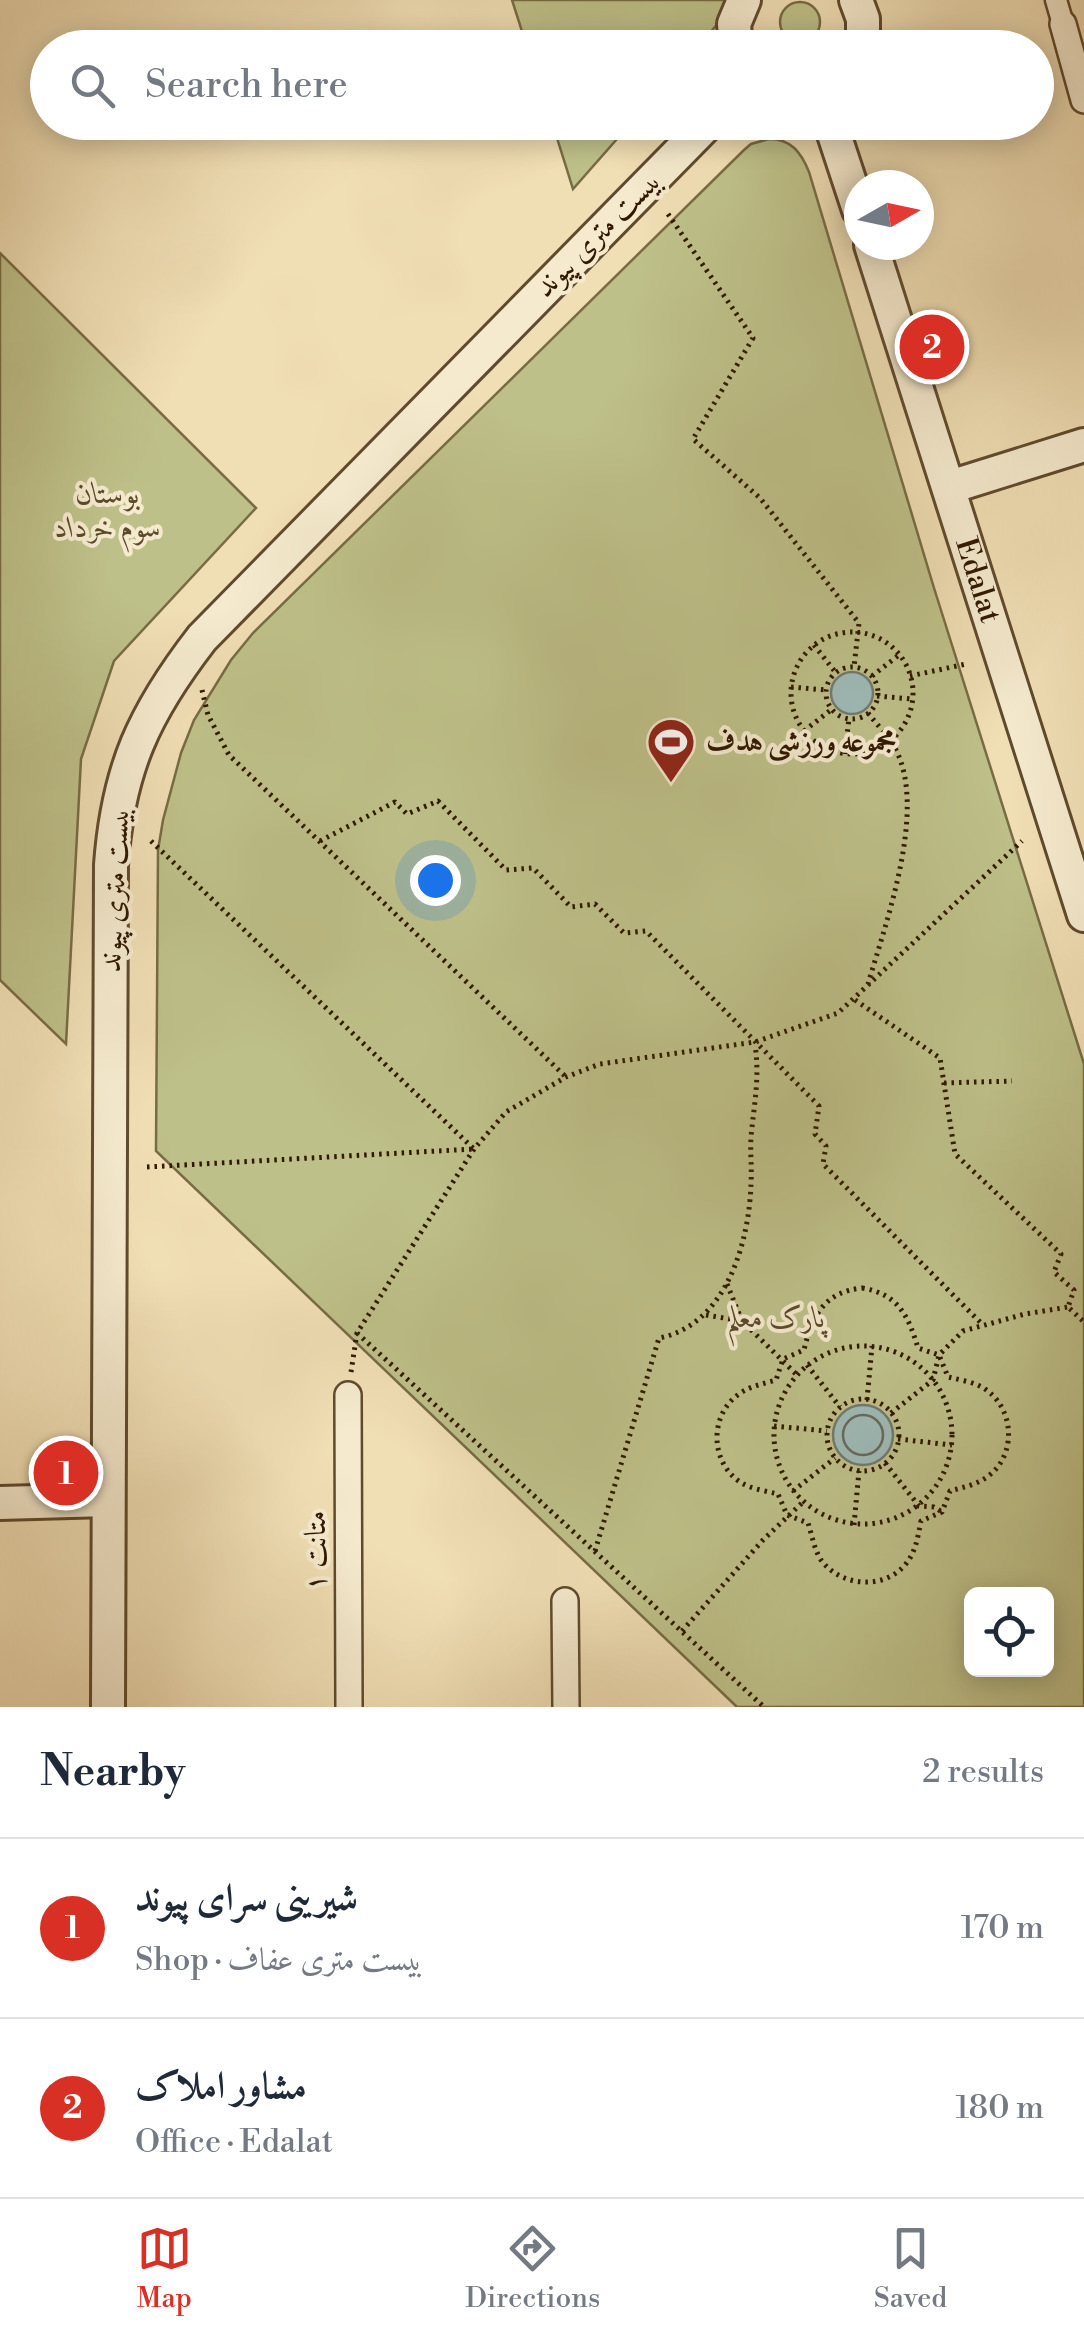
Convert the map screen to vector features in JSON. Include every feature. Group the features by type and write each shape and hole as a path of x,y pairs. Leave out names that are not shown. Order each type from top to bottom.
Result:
{"street":[{"path":"734,30 744,0"},
{"path":"857,0 863,30"},
{"path":"1060,12 1084,100"},
{"name":"بیست متری پیوند","path":"108,1707 111,865 117,808 139,737 154,704 214,626 691,140"},
{"path":"836,140 846,170"},
{"name":"Edalat","path":"875,260 1084,915"},
{"path":"950,488 1084,445"},
{"name":"متانت ۱","path":"348,1395 349,1707"},
{"path":"0,1503 106,1500"},
{"path":"565,1601 566,1707"}],"path":[{"path":"668,214 753,338 694,439 760,498 859,622 854,667"},
{"path":"858,632 885,642 899,655 910,676 912,699 907,718 890,740 868,751 845,754 827,748 804,731 793,710 791,686 801,659 814,645 835,634 858,632"},
{"path":"814,645 836,672"},
{"path":"872,676 899,655"},
{"path":"910,676 966,664"},
{"path":"854,667 872,676 877,696 868,713 849,718 832,709 826,690 836,672 854,667"},
{"path":"791,686 826,690"},
{"path":"202,690 218,737 230,755 566,1077"},
{"path":"877,696 912,699"},
{"path":"804,731 832,709"},
{"path":"868,713 890,740 902,766 907,809 899,877 868,988"},
{"path":"845,754 849,718"},
{"path":"320,841 395,802 407,814 438,801 506,870 533,868 570,907 595,904 624,934 646,931 818,1106 815,1134 826,1146 823,1164 982,1325"},
{"path":"151,841 474,1149"},
{"path":"348,1395 357,1333 474,1149 506,1112 566,1077 634,1057 754,1042 820,1021 868,988 1022,841"},
{"path":"854,1000 940,1058 954,1154 1061,1254 1054,1272 1074,1290 1068,1306"},
{"path":"595,1551 659,1338 688,1329 705,1315 727,1284 747,1222 758,1069 754,1042"},
{"path":"944,1082 1012,1081"},
{"path":"147,1167 474,1149"},
{"path":"727,1284 742,1321 797,1375"},
{"path":"862,1288 886,1294 910,1322 918,1348 939,1356 948,1377 974,1383 994,1397 1007,1418 1006,1453 994,1472 975,1484 950,1490 942,1512 921,1520 916,1546 904,1565 886,1578 864,1582 840,1576 816,1549 808,1523 786,1515 778,1494 752,1488 731,1474 719,1453 717,1440 725,1408 741,1392 776,1380 783,1360 804,1350 810,1325 822,1306 840,1292 862,1288"},
{"path":"891,1413 933,1380 939,1356 963,1331 1068,1306"},
{"path":"1068,1306 1084,1322"},
{"path":"705,1315 742,1321"},
{"path":"357,1333 764,1707"},
{"path":"867,1400 872,1346"},
{"path":"872,1346 912,1360 933,1380 949,1410 952,1445 938,1485 918,1506 888,1522 854,1525 826,1517 793,1491 777,1460 774,1426 782,1398 807,1365 838,1349 872,1346"},
{"path":"807,1365 840,1407"},
{"path":"867,1400 883,1405 891,1413 898,1440 886,1464 859,1471 843,1466 835,1458 828,1431 840,1407 867,1400"},
{"path":"774,1426 828,1431"},
{"path":"898,1440 952,1445"},
{"path":"793,1491 835,1458"},
{"path":"886,1464 918,1506 942,1512"},
{"path":"854,1525 859,1471"},
{"path":"682,1631 786,1515 803,1502"}],"green space":[{"path":"512,0 738,0 712,30 522,30"},
{"path":"800,2 814,8 817,30 783,30 780,22 786,8"},
{"path":"558,140 616,140 573,189"},
{"name":"پارک معلم","path":"783,141 799,153 809,172 934,588 1084,1064 1084,1707 737,1707 156,1151 158,850 181,753 194,720 231,660 253,633 751,144"},
{"name":"بوستان سوم خرداد","path":"0,253 256,508 114,661 81,759 66,1044 0,980"}],"water":[{"path":"852,672 867,678 873,693 867,708 852,714 837,708 831,693 837,678"},
{"path":"863,1405 884,1414 893,1435 884,1456 863,1465 842,1456 833,1435 842,1414"}],"place":[{"name":"مشاور املاک","path":"932,347"},
{"name":"مجموعه ورزشی هدف","path":"671,784"},
{"name":"شیرینی سرای پیوند","path":"66,1473"}]}
